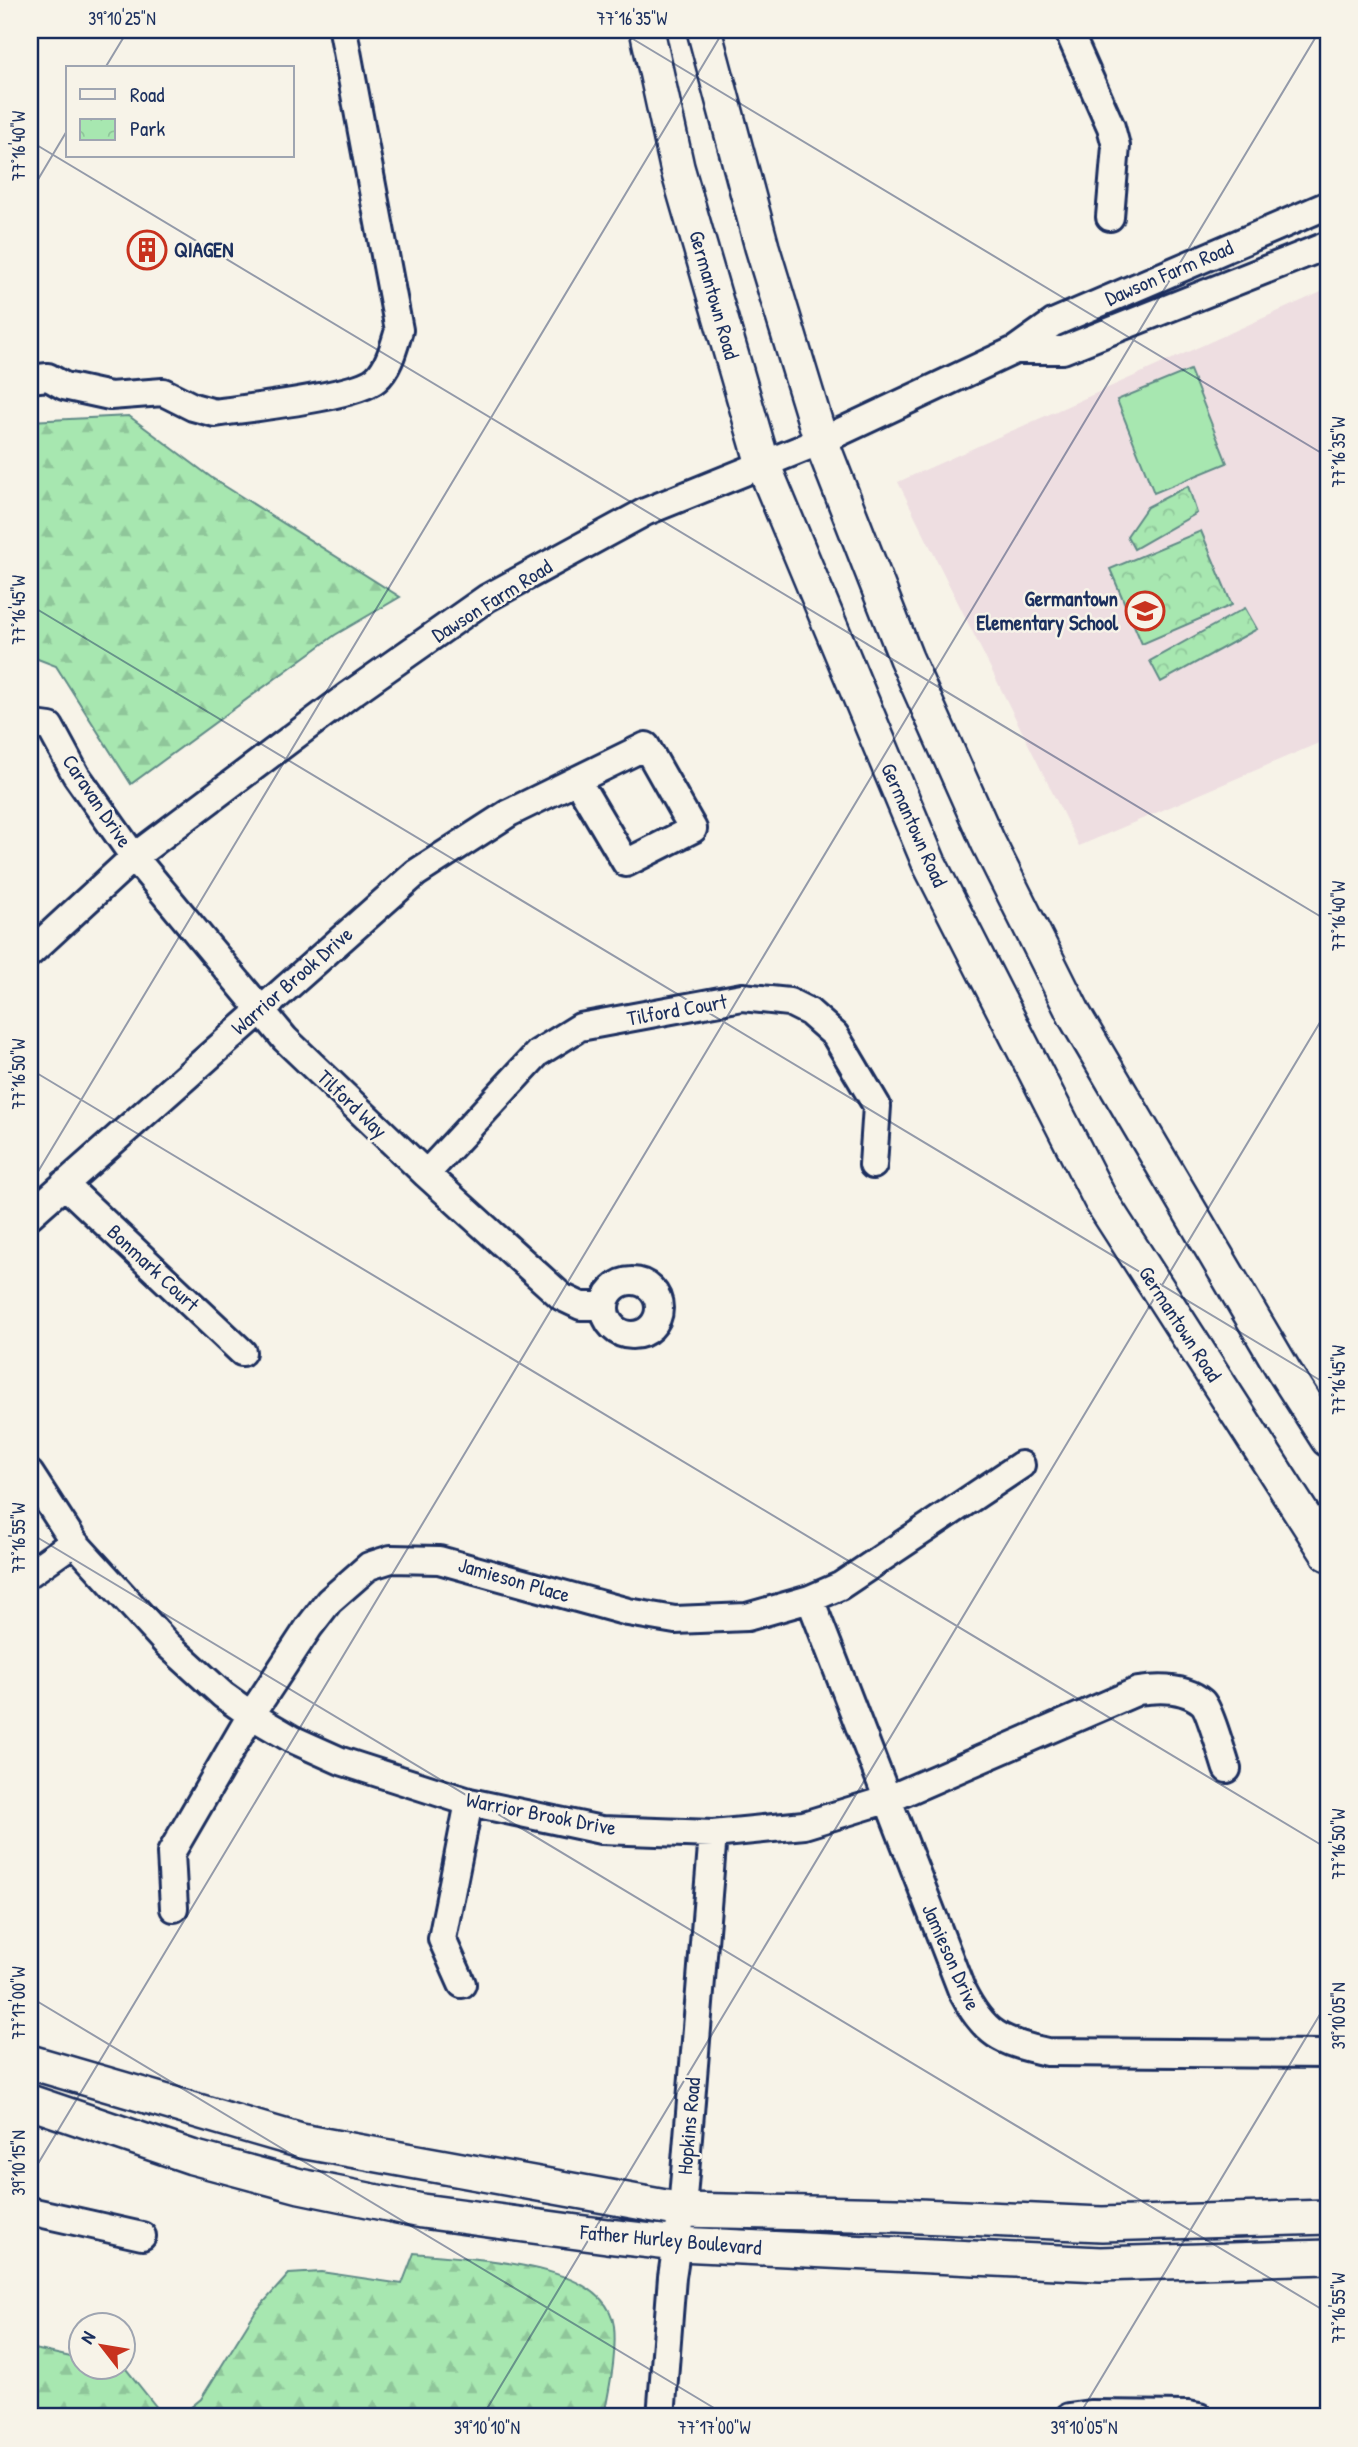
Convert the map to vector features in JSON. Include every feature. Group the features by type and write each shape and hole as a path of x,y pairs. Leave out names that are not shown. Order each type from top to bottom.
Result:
{"main road":[{"name":"Germantown Road","path":"647,30 677,167 763,464 929,863 1100,1199 1328,1554"},
{"path":"704,30 762,247 821,442 906,658 988,842 1074,1016 1284,1371 1328,1440"},
{"name":"Father Hurley Boulevard","path":"30,2062 301,2141 682,2210 897,2215 1102,2224 1328,2217"},
{"name":"Father Hurley Boulevard","path":"30,2102 192,2157 300,2186 422,2211 678,2244 1100,2264 1328,2257"}],"street":[{"path":"30,379 48,377 64,386 110,397 163,392 193,407 215,413 355,390 376,379 389,359 399,330 396,251 343,30"},
{"path":"1068,30 1111,127 1116,146 1110,216"},
{"name":"Dawson Farm Road","path":"30,953 134,857 349,695 487,598 645,512 821,442 1015,350 1053,323 1328,205"},
{"name":"Dawson Farm Road","path":"1015,350 1063,350 1328,245"},
{"name":"Caravan Drive","path":"30,728 35,725 50,727 76,775 134,857"},
{"name":"Warrior Brook Drive","path":"30,1215 416,873 509,814 577,780 646,746 693,829 626,863 577,780"},
{"name":"Tilford Way","path":"134,857 285,1039 426,1174 562,1297 581,1306 604,1306"},
{"name":"Tilford Court","path":"426,1174 538,1053 580,1027 742,998 789,1002 809,1012 835,1035 877,1106 873,1165"},
{"name":"Bonmark Court","path":"64,1184 242,1352"},
{"name":"Jamieson Place","path":"174,1908 171,1853 251,1715 329,1601 369,1566 391,1559 439,1560 628,1612 675,1620 747,1617 810,1599 840,1587 1021,1465"},
{"name":"Warrior Brook Drive","path":"30,1474 74,1542 167,1644 223,1695 292,1739 341,1761 469,1802 601,1830 713,1834 804,1825 889,1799 1138,1691 1158,1688 1187,1693 1204,1703 1227,1769"},
{"path":"30,1573 74,1542"},
{"name":"Jamieson Drive","path":"810,1599 962,1991 974,2013 989,2030 1012,2044 1047,2052 1328,2054"},
{"path":"462,1984 442,1939 469,1802"},
{"name":"Hopkins Road","path":"661,2417 672,2277 682,2210 713,1834"},
{"path":"30,2211 142,2236"},
{"path":"1069,2417 1090,2414 1199,2417"}],"shaded area":[{"name":"Germantown Elementary School","path":"1328,289 1328,739 1079,846 898,482"}],"green space":[{"path":"1190,370 1227,463 1154,493 1117,400"},
{"path":"129,416 212,478 400,597 335,635 131,784 56,666 30,656 30,421"},
{"path":"1188,486 1197,513 1134,549 1127,536 1147,507"},
{"path":"1201,531 1232,605 1142,644 1110,569"},
{"path":"1245,608 1257,629 1161,682 1150,661"},
{"path":"414,2253 498,2261 530,2267 561,2275 587,2288 605,2304 614,2326 613,2360 604,2417 179,2417 201,2399 255,2312 289,2274 321,2272 402,2284"},
{"path":"30,2348 66,2356 66,2380 135,2380 162,2414 172,2417 30,2417"}],"place":[{"name":"QIAGEN","path":"147,250"},
{"name":"Germantown Elementary School","path":"1145,611"}]}
